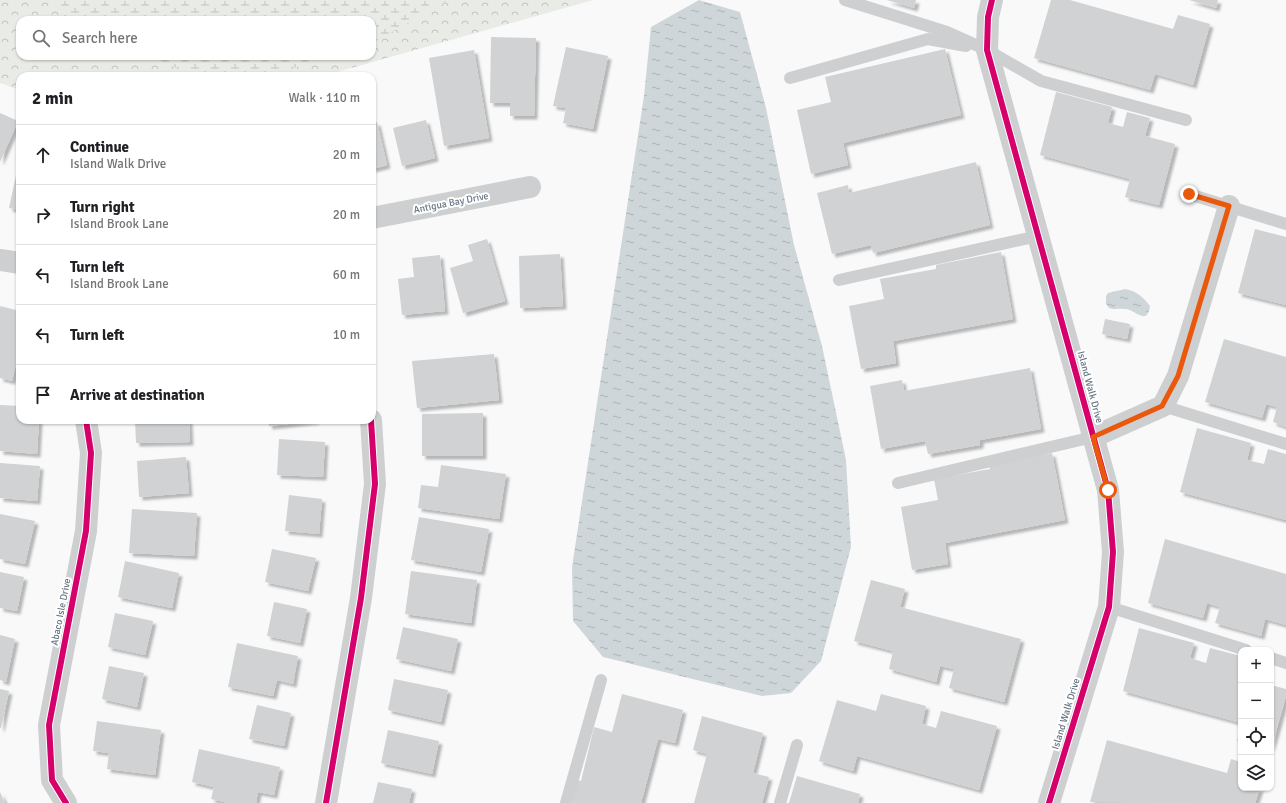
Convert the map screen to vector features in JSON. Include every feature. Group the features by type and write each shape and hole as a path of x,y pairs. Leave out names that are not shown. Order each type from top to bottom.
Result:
{"street":[{"name":"Island Walk Drive","path":"992,0 988,17 987,50 1108,490 1113,552 1109,607 1049,803"},
{"name":"Antigua Bay Drive","path":"376,217 530,187"},
{"path":"1093,437 1162,406 1178,376 1229,206"},
{"path":"0,260 16,262"},
{"name":"Abaco Isle Drive","path":"66,803 52,780 49,724 86,531 91,452 87,424"},
{"path":"326,803 361,598 375,484 371,424"}],"lane":[{"path":"845,0 947,32 987,50 1041,81 1186,120"},
{"path":"790,78 928,38 987,50"},
{"path":"1189,194 1286,224"},
{"path":"839,280 1038,236"},
{"path":"1162,406 1286,444"},
{"path":"898,482 1093,437"},
{"path":"1109,607 1238,647"},
{"path":"1274,659 1286,662"},
{"path":"566,803 601,680"},
{"path":"780,803 797,745"}],"green space":[{"path":"0,0 593,0 337,72 16,72 16,89 0,83"},
{"path":"49,0 449,0 376,41 376,16 64,16"},
{"path":"159,60 319,60 272,72 189,72"}],"water":[{"path":"699,0 740,12 766,108 794,245 822,346 846,460 851,547 821,661 791,693 762,696 603,657 573,621 572,567 644,96 651,27"},
{"path":"1125,289 1142,297 1150,306 1146,315 1143,316 1129,310 1109,308 1106,304 1106,296 1108,293"}],"building":[{"path":"887,0 916,0 914,8"},
{"path":"1051,0 1070,0 1173,29 1178,15 1210,24 1193,85 1155,74 1150,90 1034,58"},
{"path":"1189,0 1218,0 1216,8"},
{"path":"491,37 536,38 534,116 510,116 510,103 490,103"},
{"path":"566,47 608,56 593,129 563,123 566,108 553,106"},
{"path":"945,49 961,115 843,143 848,165 811,174 797,110 831,102 825,77"},
{"path":"474,50 489,138 444,146 429,58"},
{"path":"1056,92 1112,107 1108,123 1123,127 1127,112 1150,118 1145,136 1175,144 1159,205 1125,197 1130,179 1040,155"},
{"path":"0,113 16,120 16,126 0,162"},
{"path":"426,120 435,158 402,166 393,128"},
{"path":"376,122 387,165 376,168"},
{"path":"976,162 990,225 873,253 871,245 832,254 817,193 848,185 849,193"},
{"path":"16,175 16,209 9,208"},
{"path":"1255,229 1286,237 1286,305 1238,293"},
{"path":"487,239 505,301 463,313 450,268 473,261 468,245"},
{"path":"1001,252 1013,319 893,341 896,363 861,369 849,306 884,299 880,279 936,269 936,265"},
{"path":"560,254 563,306 520,308 519,256"},
{"path":"440,255 445,311 402,315 398,279 414,277 412,258"},
{"path":"0,306 16,310 16,364 12,381 0,378"},
{"path":"1105,319 1130,324 1127,339 1102,334"},
{"path":"1224,339 1286,357 1286,427 1273,422 1277,407 1266,404 1262,418 1205,402"},
{"path":"494,354 499,400 417,408 412,361"},
{"path":"1030,368 1041,429 980,440 980,445 928,454 925,441 881,449 870,386 902,380 904,391"},
{"path":"0,405 16,406 16,424 39,424 37,454 0,451"},
{"path":"483,413 483,456 422,456 422,414"},
{"path":"135,424 189,424 190,442 136,443"},
{"path":"269,424 288,424 269,426"},
{"path":"1197,428 1251,443 1247,460 1264,464 1268,449 1286,454 1286,520 1180,492"},
{"path":"279,439 325,442 323,477 277,475"},
{"path":"1052,453 1065,520 945,543 948,564 912,570 901,507 938,500 934,479 990,469 989,465"},
{"path":"186,457 189,493 139,497 137,461"},
{"path":"0,463 40,466 37,501 0,498"},
{"path":"441,465 506,474 499,519 418,508 421,485 438,487"},
{"path":"289,495 322,499 319,534 285,531"},
{"path":"132,509 197,513 194,556 129,553"},
{"path":"0,514 35,521 25,564 0,559"},
{"path":"419,517 489,529 481,572 411,560"},
{"path":"1165,539 1286,574 1286,625 1265,619 1261,636 1215,623 1220,607 1207,603 1203,618 1148,603"},
{"path":"272,549 316,558 308,591 265,582"},
{"path":"125,561 179,573 172,608 118,597"},
{"path":"411,571 477,580 471,623 405,614"},
{"path":"0,572 24,577 17,611 0,608"},
{"path":"871,580 905,589 900,607 1021,639 1004,702 949,688 954,669 940,666 936,682 889,669 893,651 854,641"},
{"path":"274,602 307,609 300,643 267,636"},
{"path":"115,613 153,621 145,655 108,647"},
{"path":"403,627 458,639 451,671 396,659"},
{"path":"1139,628 1194,643 1190,658 1206,663 1210,648 1238,655 1238,722 1123,691"},
{"path":"0,635 15,639 6,682 0,680"},
{"path":"237,643 298,656 293,684 277,680 273,696 228,687"},
{"path":"109,666 144,673 137,707 102,699"},
{"path":"394,679 448,690 441,722 388,710"},
{"path":"1274,686 1286,689 1286,696 1274,738"},
{"path":"0,689 9,691 1,728 0,728"},
{"path":"622,694 683,710 675,743 658,739 641,803 572,803 578,780 581,781 594,727 612,732"},
{"path":"881,694 926,706 922,724 936,728 941,711 997,726 979,790 857,756 853,771 819,761 837,700 876,711"},
{"path":"257,705 291,713 284,746 249,739"},
{"path":"702,716 763,733 753,773 769,777 762,803 694,803 707,754 693,750"},
{"path":"97,721 161,730 155,775 107,769 109,753 93,751"},
{"path":"388,730 439,741 432,774 381,763"},
{"path":"1107,740 1227,773 1231,759 1238,761 1238,791 1259,791 1255,803 1090,802"},
{"path":"199,749 280,767 274,795 258,792 256,803 229,803 211,799 214,787 192,782"},
{"path":"797,776 860,794 858,803 789,803"},
{"path":"378,782 412,789 409,803 373,803"},
{"path":"0,792 5,803 0,803"}],"cycle path":[{"path":"992,0 988,17 987,50 1108,490 1113,552 1109,607 1049,803"},
{"path":"66,803 52,780 49,725 86,531 91,453 87,424"},
{"path":"326,803 361,598 375,484 371,424"}],"route":[{"path":"1108,490 1093,437 1162,406 1178,376 1229,206 1189,194"}]}
